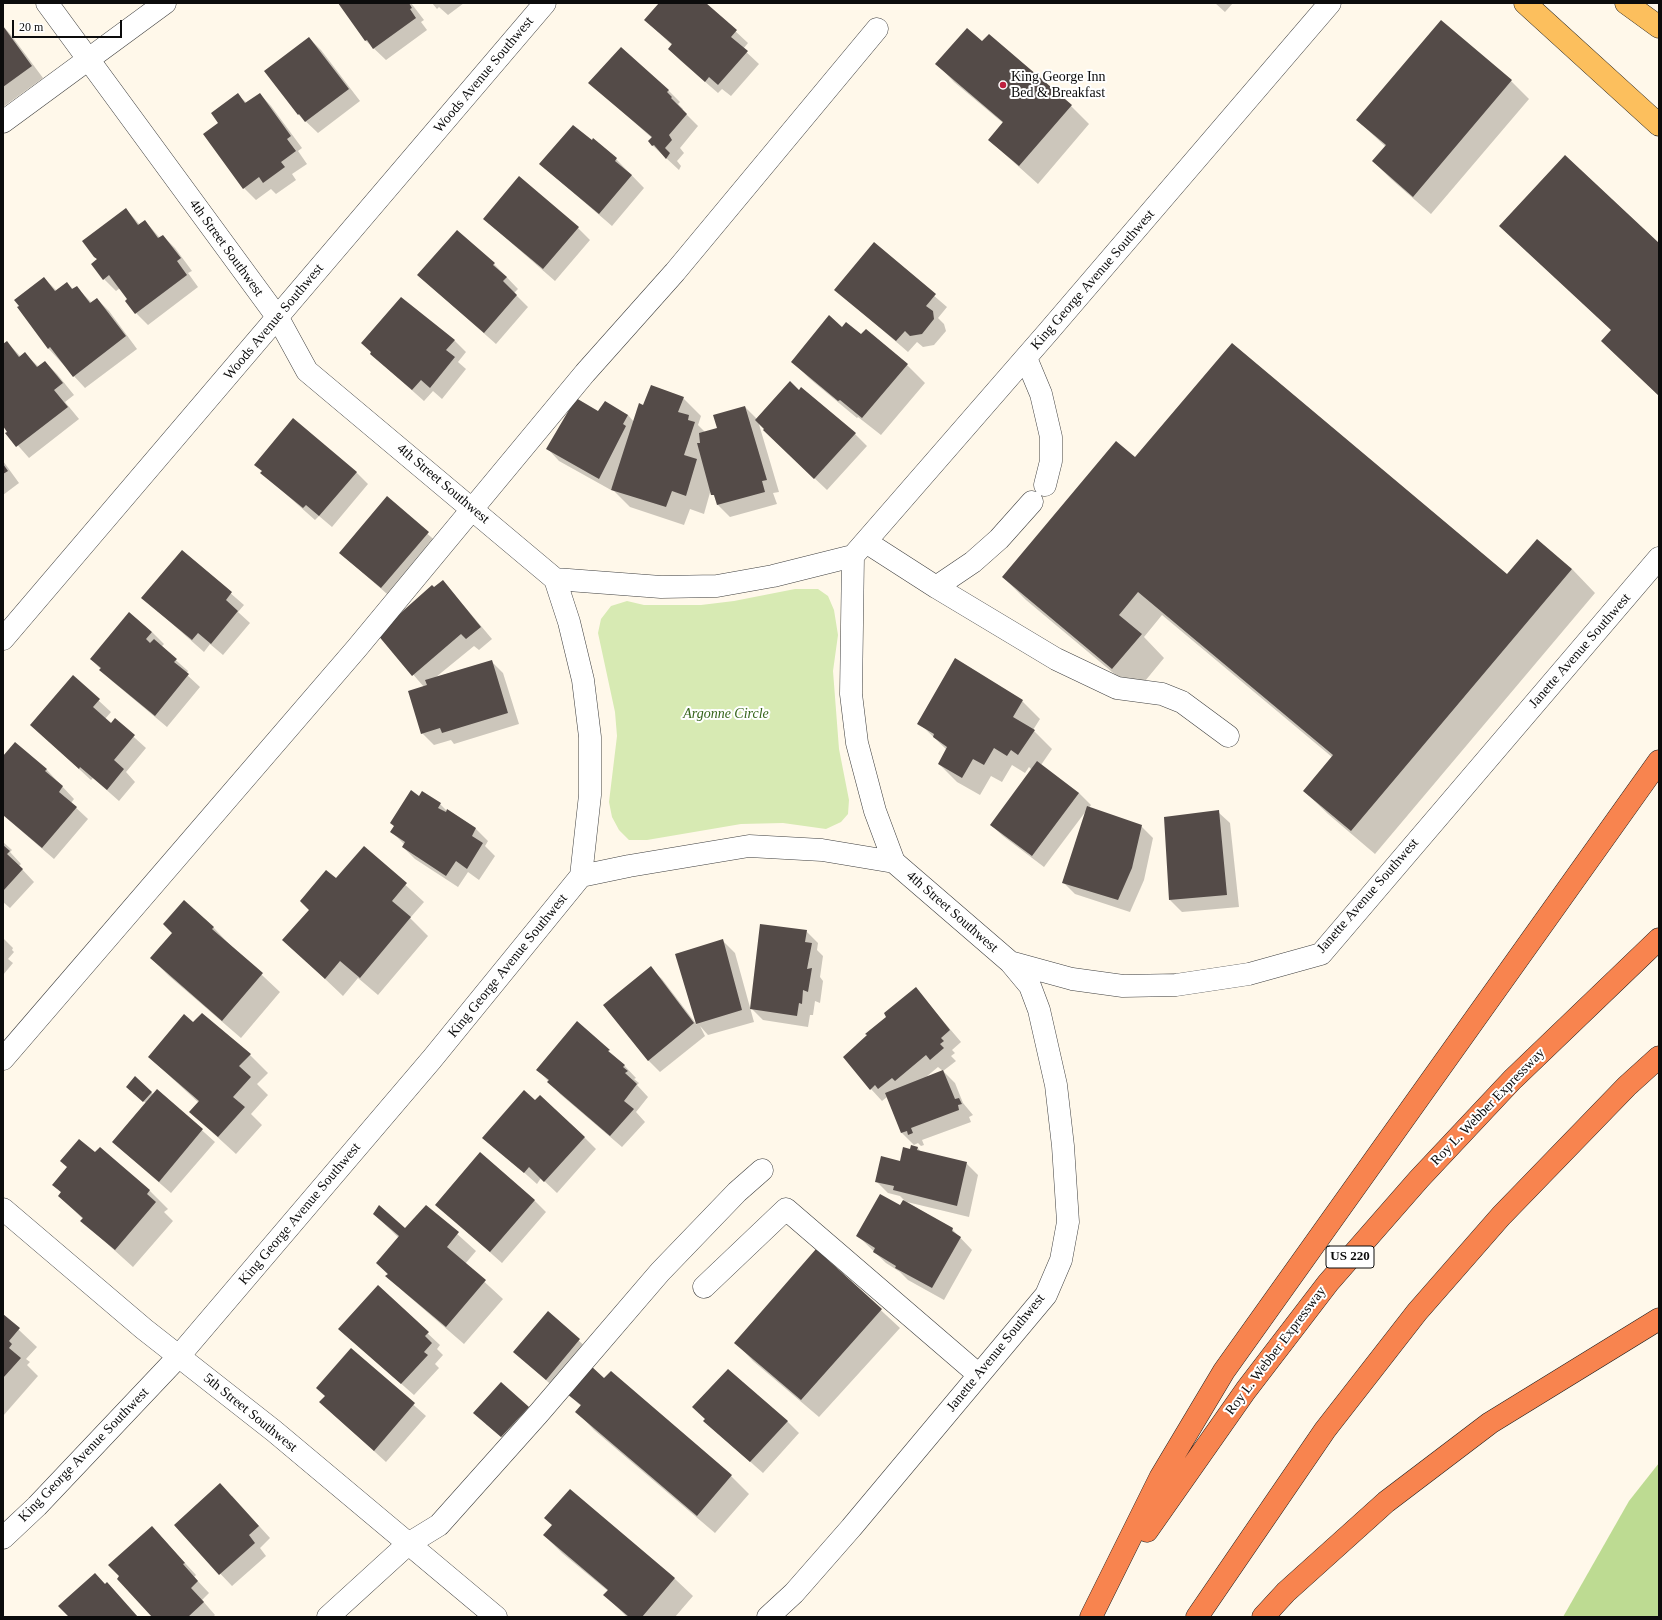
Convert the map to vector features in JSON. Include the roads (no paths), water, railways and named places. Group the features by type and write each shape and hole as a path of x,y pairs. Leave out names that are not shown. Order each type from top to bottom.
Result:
{"highway":[{"path":"1092,1617 1160,1478 1224,1371 1659,761"},
{"name":"Roy L. Webber Expressway","path":"1092,1617 1162,1507 1246,1390 1328,1283 1419,1178 1512,1080 1659,939"},
{"path":"1197,1617 1325,1430 1417,1312 1500,1216 1627,1086 1659,1057"},
{"path":"1263,1617 1286,1592 1386,1502 1490,1423 1659,1319"}],"main road":[{"path":"1525,3 1659,125"},
{"path":"1626,3 1659,27"}],"street":[{"name":"4th Street Southwest","path":"47,3 278,318 307,371 473,508 555,579"},
{"path":"3,122 165,3"},
{"name":"Woods Avenue Southwest","path":"3,639 545,3"},
{"name":"King George Avenue Southwest","path":"860,549 1026,358 1330,3"},
{"path":"3,1059 357,648 586,373 675,272 877,29"},
{"path":"936,587 973,562 999,539 1038,494 1051,461 1051,437 1041,394 1026,358"},
{"path":"860,549 851,694 857,743 874,811 894,862"},
{"path":"894,862 822,850 749,846 629,866 581,876 590,795 590,737 583,680 569,622 555,579 661,587 717,586 773,576 860,549 936,587 1056,659 1117,688 1162,694 1182,702 1228,736"},
{"name":"Janette Avenue Southwest","path":"1010,962 1072,979 1123,986 1176,986 1249,974 1320,954 1659,558"},
{"name":"4th Street Southwest","path":"894,862 1010,962"},
{"name":"King George Avenue Southwest","path":"3,1538 37,1506 178,1356 432,1059 581,876"},
{"name":"Janette Avenue Southwest","path":"768,1617 794,1593 836,1545 1046,1295 1061,1260 1068,1222 1063,1146 1056,1085 1039,1010 1030,986 1010,962"},
{"path":"328,1617 408,1544 439,1526 544,1408 660,1272 737,1192 762,1170"},
{"name":"5th Street Southwest","path":"3,1209 144,1329 274,1431 496,1617"},
{"path":"704,1287 786,1209 979,1375"}],"place":[{"name":"King George Inn Bed & Breakfast","path":"1003,85"}],"park label":[{"name":"Argonne Circle","path":"726,714"}]}
